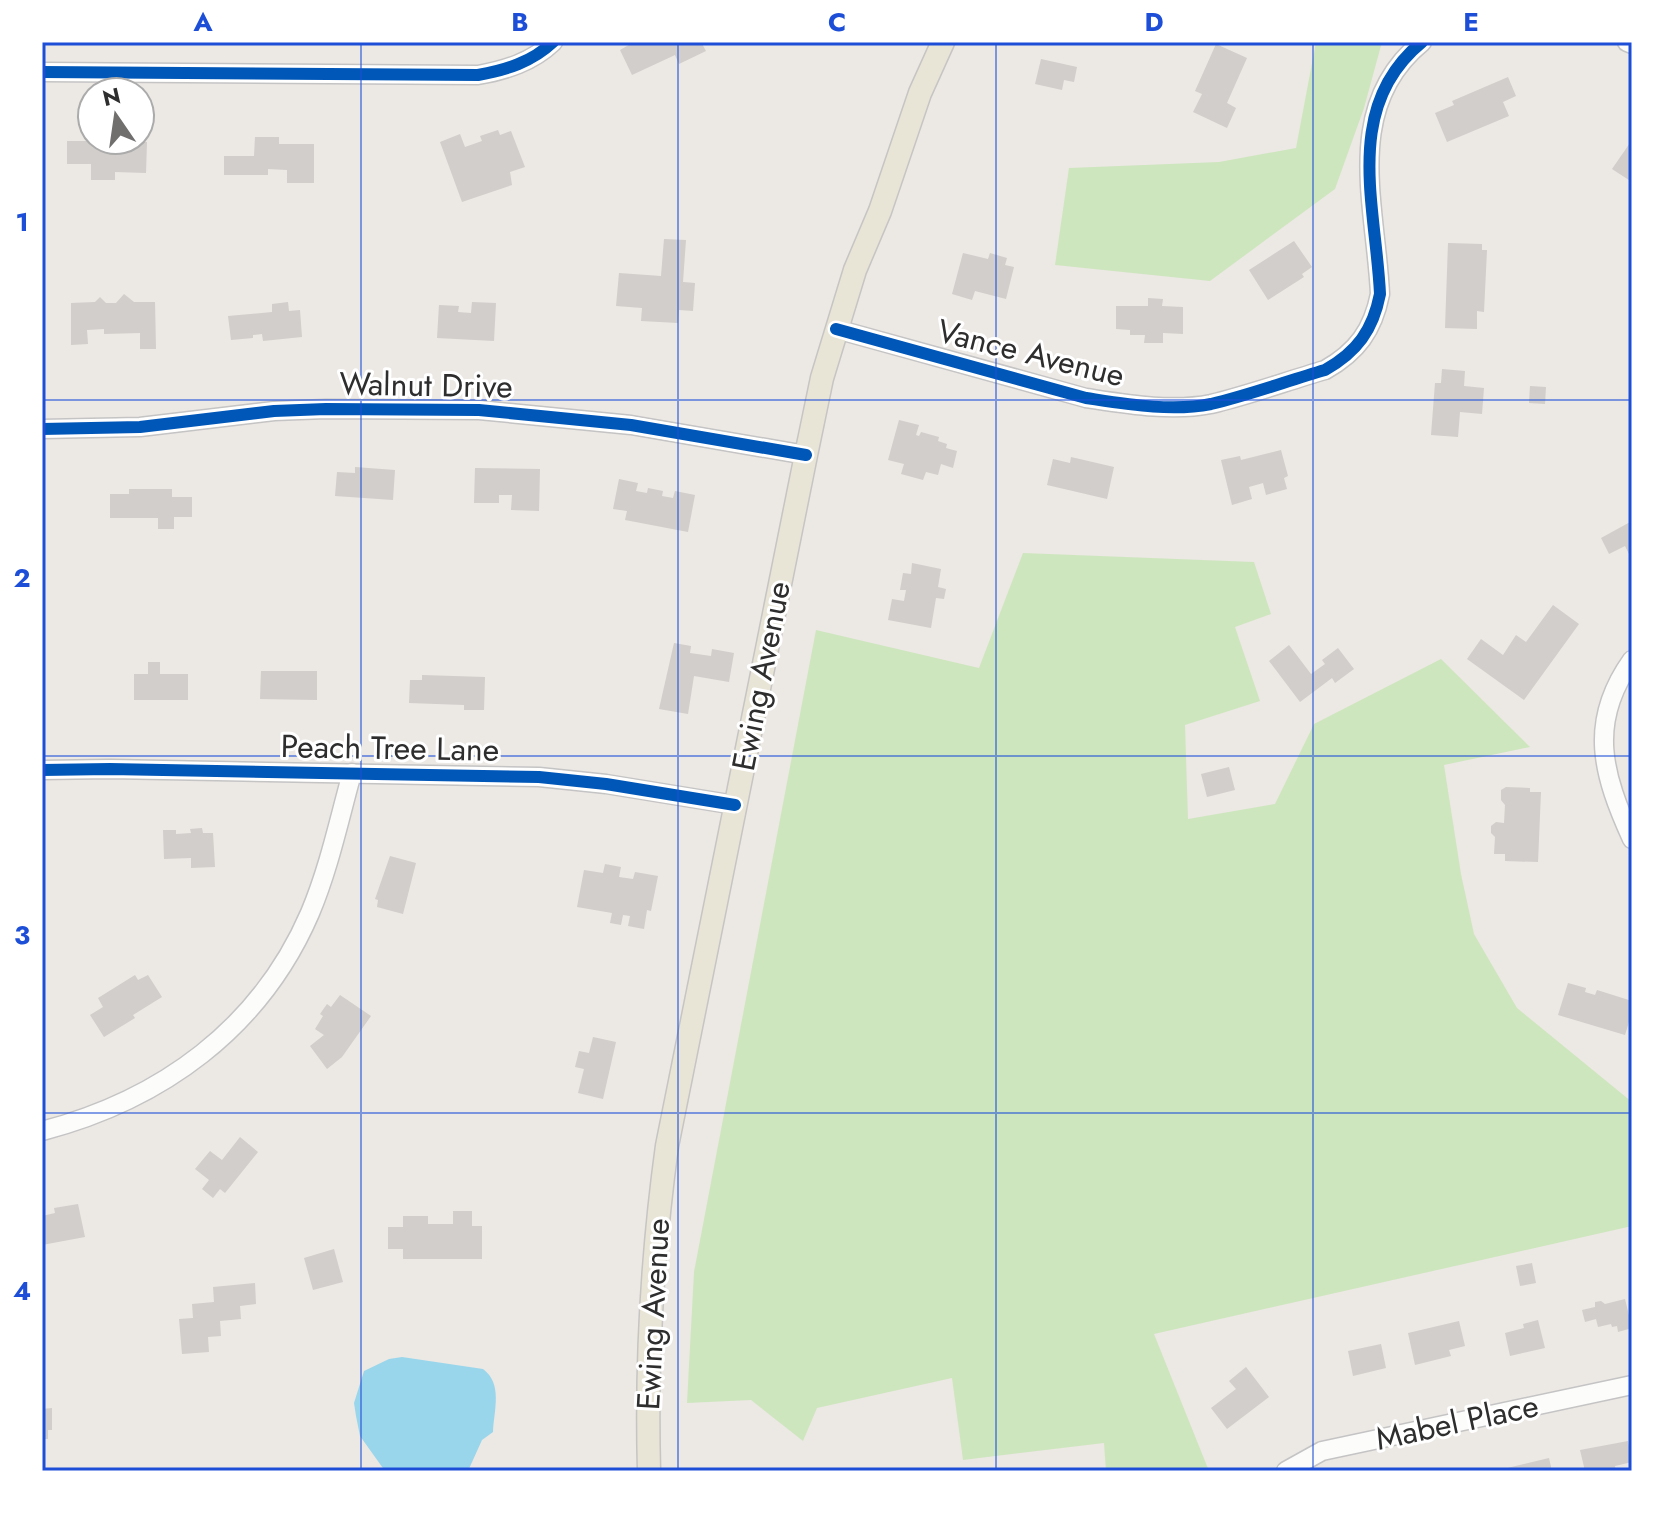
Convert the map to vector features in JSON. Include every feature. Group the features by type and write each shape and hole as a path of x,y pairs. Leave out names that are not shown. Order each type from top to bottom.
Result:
{"main road":[{"name":"Ewing Avenue","path":"649,1471 649,1317 661,1189 676,1089 806,455 836,329 920,93 943,42"}],"street":[{"path":"42,72 478,75 523,63 553,42"},
{"name":"Vance Avenue","path":"836,329 1086,398 1125,404 1209,404 1325,370 1356,348 1376,315 1380,294 1368,158 1370,130 1387,82 1402,61 1422,42"},
{"name":"Walnut Drive","path":"42,429 140,427 274,411 479,410 631,425 806,455"},
{"path":"1632,660 1614,691 1604,742 1605,769 1632,839"},
{"name":"Peach Tree Lane","path":"42,770 539,777 606,784 735,805"},
{"path":"42,1131 108,1111 177,1073 208,1049 267,987 309,914 352,773"},
{"name":"Mabel Place","path":"1286,1471 1322,1451 1632,1385"}],"green space":[{"path":"1316,42 1382,42 1364,108 1335,189 1210,281 1055,265 1069,168 1219,162 1296,148"},
{"path":"1023,553 1254,562 1271,614 1235,627 1260,701 1185,725 1188,819 1275,804 1314,724 1441,659 1530,747 1444,765 1474,934 1517,1008 1632,1102 1632,1226 1154,1334 1209,1471 1106,1471 1104,1443 963,1460 952,1378 817,1408 803,1441 751,1400 687,1403 694,1272 816,630 979,668"}],"water":[{"path":"402,1357 483,1369 489,1375 496,1398 493,1432 482,1440 468,1471 385,1471 360,1436 354,1403 364,1371 389,1359"}],"building":[{"path":"634,42 701,42 706,51 679,64 675,55 632,75 620,50"},
{"path":"1216,44 1247,58 1227,103 1236,108 1227,128 1193,112 1202,94 1195,91"},
{"path":"1041,59 1077,67 1074,82 1064,80 1062,90 1035,84"},
{"path":"1508,77 1516,96 1503,102 1509,116 1447,142 1435,113 1454,105 1452,101"},
{"path":"498,130 500,135 511,131 525,167 510,172 512,185 462,202 440,142 460,134 465,147 482,141 480,136"},
{"path":"255,137 279,137 279,144 314,144 314,183 287,183 287,170 268,169 268,175 224,175 224,156 254,156"},
{"path":"1632,140 1632,182 1612,169"},
{"path":"67,141 76,141 76,156 147,156 146,173 115,172 115,180 91,180 91,164 67,164"},
{"path":"664,239 686,240 683,282 695,283 693,311 679,310 678,323 641,321 642,308 616,306 619,273 661,276"},
{"path":"1294,241 1312,267 1302,274 1304,277 1268,300 1249,270"},
{"path":"1448,243 1482,244 1482,250 1487,250 1484,312 1477,311 1477,329 1445,328"},
{"path":"963,253 988,259 990,253 1007,258 1005,265 1014,267 1006,299 975,291 972,300 952,294"},
{"path":"124,294 134,302 155,302 156,349 140,349 140,333 104,334 104,329 87,330 88,344 71,345 71,303 95,302 100,297 106,303 116,303"},
{"path":"1148,298 1163,299 1162,306 1183,307 1183,334 1163,333 1163,343 1144,343 1145,335 1130,335 1130,330 1116,329 1116,306 1148,306"},
{"path":"288,302 289,311 300,310 302,337 263,341 262,334 231,340 228,316 272,312 272,304"},
{"path":"472,302 496,303 494,341 437,338 439,305 459,306 458,312 471,313"},
{"path":"1442,369 1465,371 1464,386 1484,388 1482,414 1460,412 1458,437 1431,435 1435,383 1441,383"},
{"path":"1530,386 1546,387 1545,404 1529,403"},
{"path":"899,420 919,425 916,435 919,436 921,432 939,437 938,441 947,444 946,448 957,451 953,468 941,464 938,475 926,472 923,480 901,474 904,464 888,460"},
{"path":"1281,450 1288,476 1284,478 1287,489 1266,495 1263,483 1249,487 1252,499 1232,505 1221,460 1240,456 1241,460"},
{"path":"1071,457 1114,467 1107,499 1047,485 1053,459 1070,463"},
{"path":"355,467 395,470 393,500 335,496 337,472 355,473"},
{"path":"475,468 540,469 539,511 511,510 512,495 499,495 499,503 474,503"},
{"path":"619,479 638,483 636,491 647,493 648,488 663,491 662,496 673,498 675,491 695,495 688,532 625,520 627,511 613,509"},
{"path":"129,489 172,489 172,497 192,497 192,517 174,517 174,529 158,529 158,518 110,518 110,494 129,494"},
{"path":"1632,521 1632,560 1625,546 1609,554 1601,538"},
{"path":"912,563 941,569 938,587 946,589 944,599 936,598 931,628 888,620 892,599 904,601 906,590 900,590 903,573 911,574"},
{"path":"1553,605 1579,624 1524,700 1467,659 1481,639 1503,655 1516,635 1526,642"},
{"path":"674,643 691,646 690,653 711,656 712,649 734,653 729,682 694,676 688,714 659,709"},
{"path":"1289,645 1311,674 1325,664 1322,660 1338,648 1354,669 1335,683 1332,678 1300,702 1269,661"},
{"path":"148,662 160,662 160,674 188,674 188,700 134,700 134,674 148,674"},
{"path":"261,671 317,671 317,700 260,699"},
{"path":"422,675 485,677 484,710 464,710 464,705 409,703 410,680 422,680"},
{"path":"1229,767 1235,790 1207,797 1201,774"},
{"path":"1506,787 1530,788 1530,792 1541,792 1538,862 1505,861 1505,854 1494,854 1495,837 1491,826 1496,822 1504,823 1505,805 1501,800 1501,790"},
{"path":"202,828 203,833 213,833 215,867 191,868 191,858 164,859 163,830 176,830 176,834"},
{"path":"390,856 416,863 403,914 377,907 378,900 375,899"},
{"path":"605,864 621,867 619,877 633,879 635,872 658,876 644,929 628,926 630,916 623,915 621,925 610,923 612,913 577,907 584,870 603,873"},
{"path":"135,975 138,980 148,975 162,997 104,1037 90,1015 103,1007 98,998"},
{"path":"1568,983 1586,988 1585,992 1595,995 1597,990 1632,1001 1625,1035 1558,1015"},
{"path":"340,995 371,1016 342,1057 327,1069 310,1046 324,1035 315,1029 323,1016 320,1014 327,1004 331,1007"},
{"path":"593,1037 616,1042 603,1099 578,1093 584,1069 575,1067 579,1051 589,1053"},
{"path":"240,1137 258,1152 225,1193 220,1189 213,1198 202,1189 209,1180 195,1169 210,1151 222,1160"},
{"path":"78,1204 85,1237 42,1245 42,1216 55,1213 54,1208"},
{"path":"453,1211 472,1211 472,1226 482,1226 482,1259 403,1259 403,1249 388,1249 388,1227 403,1227 403,1216 428,1216 428,1224 453,1224"},
{"path":"334,1249 343,1282 313,1290 304,1258"},
{"path":"1532,1263 1536,1283 1520,1286 1516,1266"},
{"path":"255,1283 256,1304 240,1306 241,1319 220,1321 221,1336 208,1337 209,1352 182,1354 179,1319 193,1318 192,1304 214,1302 213,1287"},
{"path":"1625,1299 1632,1328 1618,1332 1617,1326 1612,1327 1611,1324 1598,1327 1596,1319 1585,1322 1582,1310 1595,1307 1595,1302 1605,1304"},
{"path":"1538,1320 1545,1348 1510,1356 1505,1333"},
{"path":"1459,1321 1465,1346 1449,1350 1451,1356 1415,1365 1408,1333"},
{"path":"1381,1344 1386,1368 1353,1376 1348,1351"},
{"path":"1246,1367 1269,1397 1227,1429 1211,1408 1236,1389 1229,1381"},
{"path":"52,1408 52,1430 48,1430 48,1439 42,1439 42,1409"},
{"path":"1628,1441 1632,1462 1615,1466 1616,1471 1585,1471 1580,1450"},
{"path":"1549,1458 1552,1471 1499,1471 1499,1470"}],"cycle path":[{"path":"42,72 478,75 518,64 553,42"},
{"path":"836,329 1086,398 1148,406 1211,404 1325,370 1355,348 1368,329 1377,307 1380,294 1370,193 1372,127 1381,96 1397,68 1422,42"},
{"path":"42,429 140,427 274,411 479,410 631,425 806,455"},
{"path":"42,770 539,777 606,784 735,805"}]}
